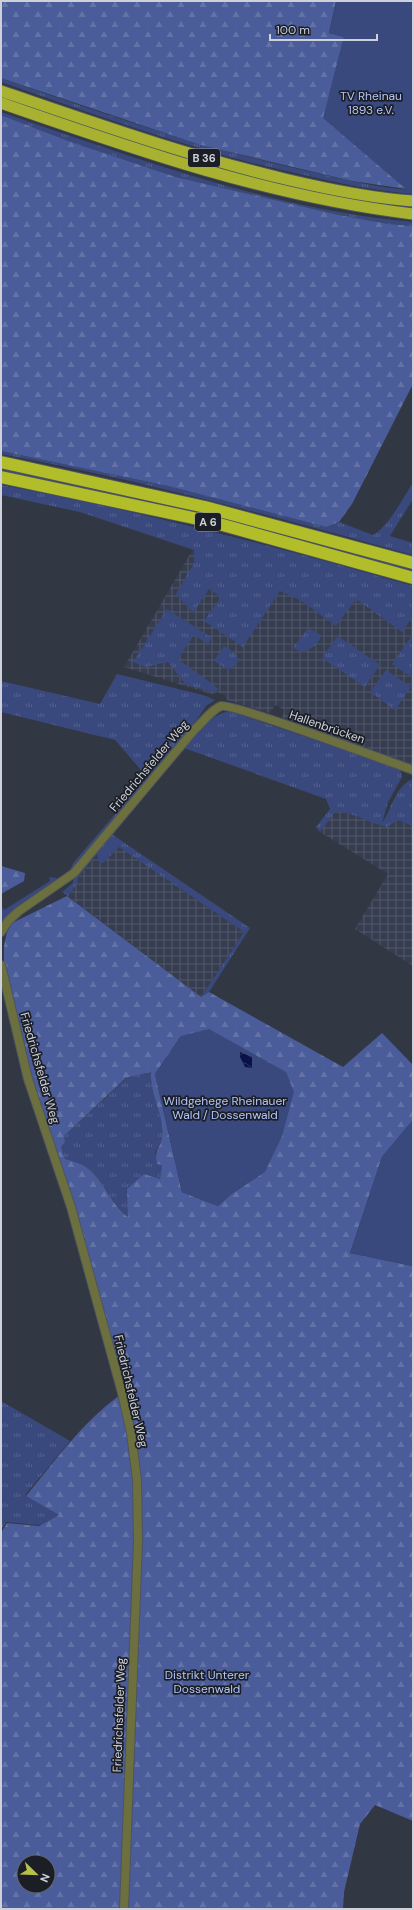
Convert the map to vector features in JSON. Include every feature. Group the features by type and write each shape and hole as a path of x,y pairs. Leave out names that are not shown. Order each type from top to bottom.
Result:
{"highway":[{"name":"B 36","path":"1,90 126,133 223,163 314,186 413,201"},
{"name":"B 36","path":"1,103 136,150 247,183 328,201 413,214"},
{"name":"A 6","path":"1,462 205,507 413,563"},
{"name":"A 6","path":"1,477 212,522 413,578"}],"street":[{"name":"Friedrichsfelder Weg","path":"1,932 8,921 19,911 74,873 213,711 222,706 234,708"},
{"name":"Hallenbrücken","path":"234,708 413,770"},
{"name":"Friedrichsfelder Weg","path":"1,965 28,1079 71,1207 122,1393 131,1433 137,1480 138,1541 124,1909"}],"shaded area":[{"path":"193,549 413,607 413,765 282,718 284,710 276,705 269,713 227,700 225,695 217,692 214,695 124,667"},
{"path":"343,811 381,826 387,827 398,820 413,826 413,966 355,929 388,874 320,832 334,812"},
{"path":"109,840 244,932 201,997 68,896 77,884 78,877"}],"green space":[{"path":"1,1 336,1 329,33 344,37 329,96 413,190 352,181 201,145 1,78"},
{"name":"TV Rheinau 1893 e.V.","path":"336,1 410,1 413,4 413,190 407,190 323,118 344,37 329,33"},
{"path":"1,78 113,116 226,151 358,182 413,190 413,194 334,182 230,157 153,134 1,82"},
{"path":"44,111 190,159 261,178 413,206 413,209 317,194 201,165 44,113"},
{"path":"1,112 153,163 256,194 361,216 413,222 413,226 389,224 339,215 176,177 71,142 1,115"},
{"path":"1,115 71,142 176,177 339,215 389,224 413,226 413,384 352,504 339,522 326,527 168,486 1,451"},
{"path":"1,451 168,486 326,527 339,522 373,535 390,519 413,483 413,499 390,536 413,543 413,555 157,487 1,454"},
{"path":"1,467 163,502 413,568 413,573 181,510 1,471"},
{"path":"1,485 157,518 311,557 413,586 413,616 402,632 356,599 336,626 300,600 280,591 243,647 204,621 221,597 209,589 193,613 176,594 194,563 194,550 80,512 1,495"},
{"path":"167,609 212,638 208,644 194,635 178,659 219,689 213,692 186,685 168,662 145,667 133,662"},
{"path":"308,628 321,635 318,642 308,650 301,652 293,648"},
{"path":"413,634 413,678 392,664"},
{"path":"339,637 379,664 365,687 322,658 336,638"},
{"path":"224,646 232,651 238,659 235,666 230,669 227,669 214,661"},
{"path":"386,670 411,687 395,710 370,692"},
{"path":"117,674 203,695 215,700 206,706 191,728 69,872 74,862 147,777 115,740 1,712 1,681 100,704"},
{"path":"229,711 400,769 402,777 388,802 382,823 398,792 407,782 413,779 413,826 398,820 387,827 347,813 335,812 320,832 316,827 330,809 326,799 184,748 203,725 214,717"},
{"path":"110,833 250,928 209,992 201,997 244,932 119,847 103,863 99,863 97,854 78,877 77,884 68,896 62,892 73,883 73,878"},
{"path":"1,866 25,873 24,881 1,894"},
{"path":"49,877 57,878 56,881 1,922 1,905 4,910 50,881"},
{"name":"Distrikt Unterer Dossenwald","path":"67,896 201,997 209,992 343,1067 382,1033 413,1065 413,1120 382,1157 350,1253 413,1266 413,1821 375,1805 360,1824 344,1892 343,1909 1,1909 1,1533 7,1523 39,1526 59,1515 26,1496 85,1426 98,1413 125,1392 32,1078 4,975 4,946 7,932 12,923","holes":["181,1036 229,1196 218,1206 182,1192 155,1074","151,1072 152,1088 162,1129 162,1137 156,1154 157,1164 162,1165 160,1179 144,1174 127,1189 128,1217 116,1205 98,1178 92,1172 81,1164 65,1159 61,1147 65,1142 64,1136 126,1078"]},
{"name":"Wildgehege Rheinauer Wald / Dossenwald","path":"209,1029 286,1072 294,1092 282,1136 265,1172 229,1196 218,1206 182,1192 155,1074 181,1036"},
{"path":"151,1072 152,1088 160,1113 163,1130 162,1138 155,1153 162,1164 160,1179 129,1211 128,1217 122,1212 92,1172 81,1164 65,1159 61,1147 65,1142 64,1136 127,1078"},
{"path":"413,1120 413,1266 350,1253 382,1157"},
{"path":"1,1401 70,1441 25,1495 59,1515 40,1525 6,1522 1,1531"}],"water":[{"path":"240,1052 252,1057 252,1068 245,1067 240,1057"}]}
